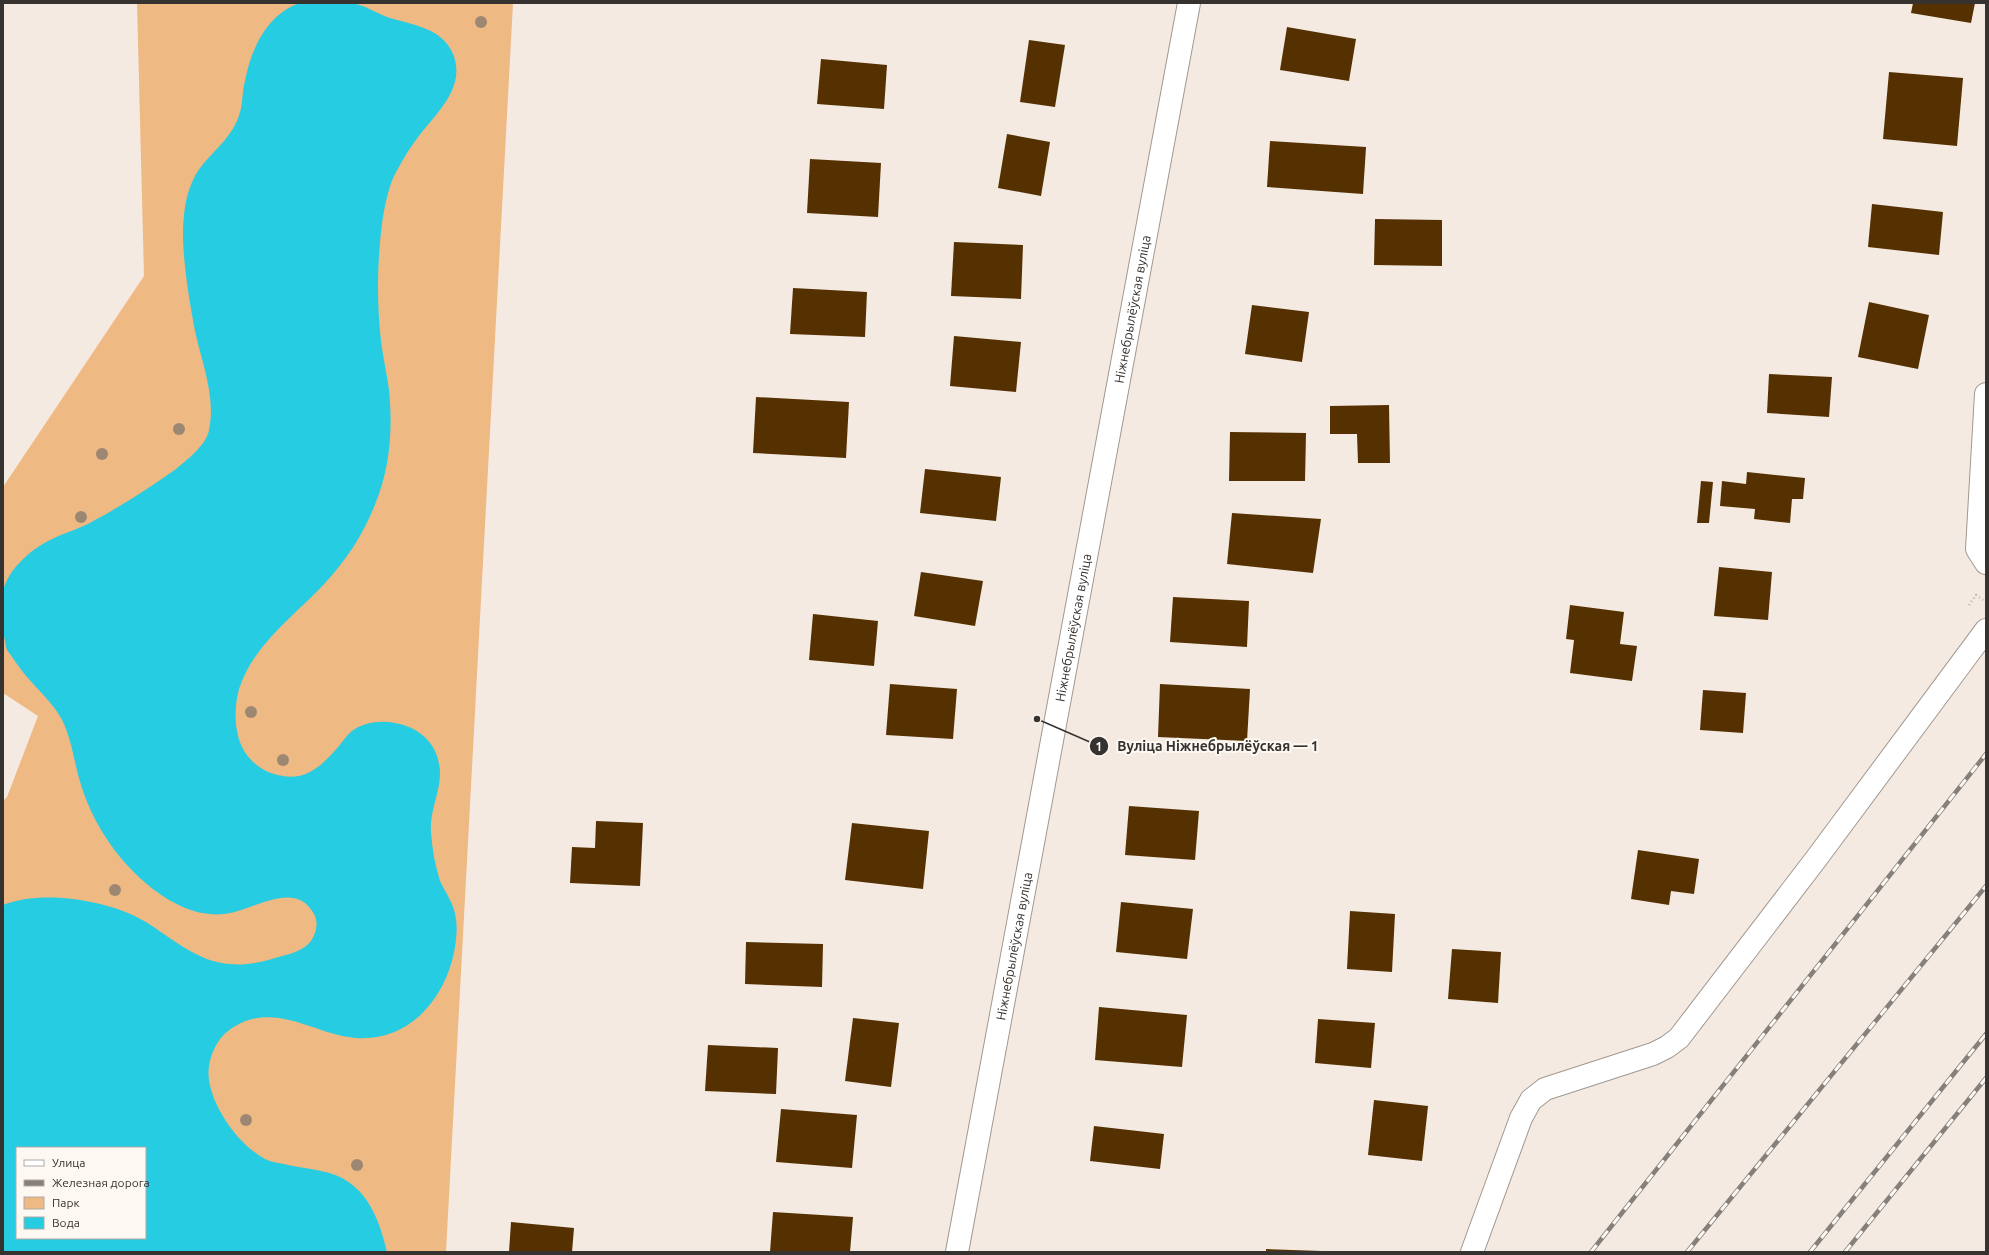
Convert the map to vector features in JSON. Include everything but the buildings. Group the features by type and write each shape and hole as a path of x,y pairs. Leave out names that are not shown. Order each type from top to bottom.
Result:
{"street":[{"name":"Ніжнебрылёўская вуліца","path":"957,1252 1189,3"},
{"path":"1986,394 1977,548 1986,563"},
{"path":"1472,1252 1521,1118 1531,1100 1546,1089 1653,1054 1667,1047 1679,1038 1821,853 1986,630"}],"path":[{"path":"1976,595 1986,603"}],"green space":[{"path":"137,3 513,3 446,1252 3,1252 3,801 7,797 38,716 3,693 3,487 144,276"}],"water":[{"path":"300,3 350,3 364,7 387,17 425,28 441,38 448,45 453,54 456,67 456,79 446,101 413,144 395,174 384,210 378,273 378,300 381,341 389,390 391,420 389,450 384,479 374,507 364,528 341,565 326,582 276,631 255,658 246,673 237,696 237,733 244,751 258,766 271,773 292,777 310,772 317,768 332,754 350,733 365,724 380,722 395,723 415,730 429,741 438,758 440,772 440,781 432,815 431,838 440,881 455,912 457,927 451,965 435,998 423,1012 409,1024 394,1032 376,1037 356,1038 327,1032 285,1019 270,1017 256,1018 241,1023 225,1033 216,1046 209,1065 211,1091 216,1103 229,1125 246,1145 255,1153 272,1162 321,1171 335,1175 352,1184 367,1200 381,1230 387,1252 3,1252 3,905 19,900 37,898 76,899 95,903 131,914 201,957 230,964 260,962 302,949 313,938 317,924 316,917 306,904 295,899 284,898 272,900 235,912 210,914 182,907 154,890 140,878 115,850 95,819 81,785 68,734 61,718 49,701 24,674 7,650 3,629 2,612 3,591 9,576 20,562 34,550 48,541 89,523 147,489 186,461 205,441 209,430 211,405 207,380 195,331 188,289 183,243 185,205 189,189 201,166 226,138 237,122 251,57 262,34 278,15 288,8"}],"railway":[{"path":"1591,1252 1986,754"},
{"path":"1687,1252 1986,886"},
{"path":"1810,1252 1986,1034"},
{"path":"1845,1252 1986,1078"}],"place":[{"name":"Вуліца Ніжнебрылёўская — 1","path":"1037,719"}]}
